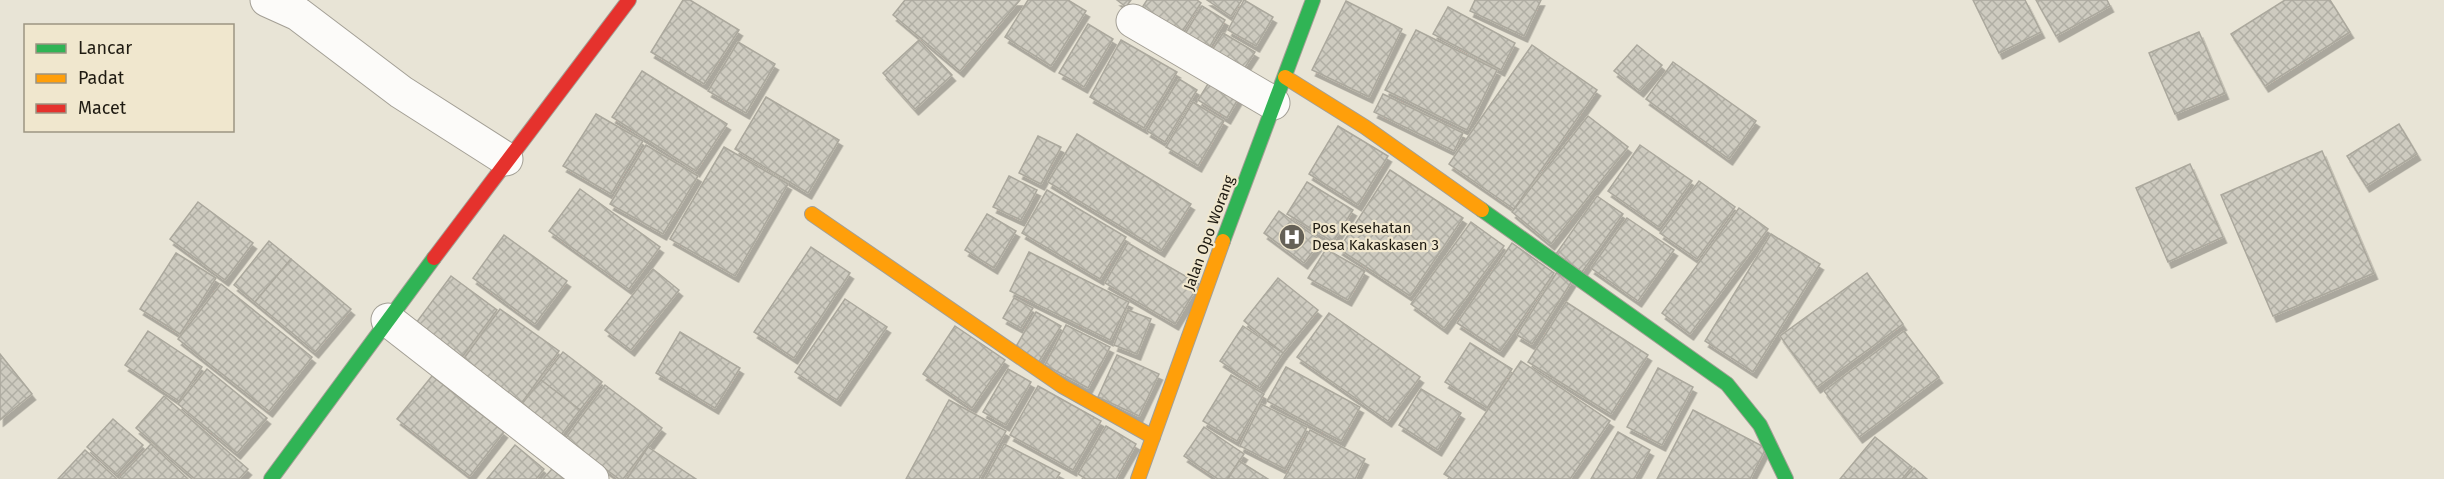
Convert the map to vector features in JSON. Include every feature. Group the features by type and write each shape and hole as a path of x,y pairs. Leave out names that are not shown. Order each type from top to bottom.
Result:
{"street":[{"path":"267,0 298,14 401,92 506,159"},
{"path":"271,479 506,159 629,0"},
{"name":"Jalan Opo Worang","path":"1138,479 1313,0"},
{"path":"1133,21 1279,90 1365,127 1727,384 1744,402 1760,425 1786,479"},
{"path":"812,214 1062,386 1153,437"},
{"path":"388,320 592,479"}],"building":[{"path":"683,0 690,0 739,30 704,84 651,52"},
{"path":"905,0 1020,0 960,71 893,15"},
{"path":"1028,0 1068,0 1086,11 1051,66 1005,37"},
{"path":"1117,0 1131,0 1126,7"},
{"path":"1147,0 1197,0 1201,3 1175,42 1136,17"},
{"path":"1207,0 1242,0 1231,16"},
{"path":"1244,0 1273,17 1256,46 1228,30"},
{"path":"1475,0 1541,0 1524,36 1470,11"},
{"path":"1973,0 2025,0 2041,32 1999,53"},
{"path":"2036,0 2107,0 2110,6 2056,36"},
{"path":"2285,0 2330,0 2350,32 2265,86 2231,34"},
{"path":"1346,1 1402,29 1369,97 1312,70"},
{"path":"1202,6 1225,20 1206,53 1182,39"},
{"path":"1448,7 1515,43 1501,70 1433,34"},
{"path":"1088,24 1113,39 1084,87 1059,73"},
{"path":"1416,30 1497,70 1467,130 1385,90"},
{"path":"2199,32 2225,93 2175,114 2149,53"},
{"path":"1223,33 1255,52 1240,75 1209,55"},
{"path":"919,40 952,75 915,109 883,73"},
{"path":"1121,40 1177,72 1144,128 1090,97"},
{"path":"738,42 775,64 746,113 708,91"},
{"path":"1532,45 1597,90 1514,209 1449,164"},
{"path":"1637,45 1662,65 1640,91 1614,71"},
{"path":"1673,62 1756,121 1729,159 1646,99"},
{"path":"642,71 727,124 696,171 612,117"},
{"path":"1216,71 1245,87 1227,118 1198,100"},
{"path":"1179,79 1197,90 1165,142 1147,131"},
{"path":"1383,94 1463,133 1454,151 1374,112"},
{"path":"766,97 839,140 808,193 735,149"},
{"path":"1193,102 1224,121 1198,166 1166,147"},
{"path":"596,114 643,141 611,194 563,166"},
{"path":"1588,116 1628,147 1551,244 1512,212"},
{"path":"2399,124 2417,154 2366,186 2347,156"},
{"path":"1338,126 1388,156 1358,205 1309,174"},
{"path":"1077,134 1191,204 1161,251 1048,182"},
{"path":"1038,136 1061,147 1041,184 1019,173"},
{"path":"646,145 698,176 663,234 610,204"},
{"path":"1640,145 1692,181 1659,227 1608,191"},
{"path":"724,147 788,184 735,276 670,239"},
{"path":"2322,151 2374,273 2273,316 2221,195"},
{"path":"2190,164 2223,237 2168,262 2136,188"},
{"path":"1390,170 1463,218 1410,296 1339,249"},
{"path":"1009,176 1037,190 1021,220 993,207"},
{"path":"1699,181 1735,207 1697,259 1660,233"},
{"path":"1307,182 1353,210 1333,242 1287,214"},
{"path":"580,189 660,247 629,289 549,231"},
{"path":"1047,190 1126,237 1100,279 1022,233"},
{"path":"1597,196 1623,214 1582,272 1556,254"},
{"path":"198,202 253,243 225,280 170,239"},
{"path":"1739,208 1768,229 1690,334 1662,313"},
{"name":"Pos Kesehatan Desa Kakaskasen 3","path":"1279,211 1321,241 1304,263 1264,233"},
{"path":"987,214 1016,231 994,268 965,250"},
{"path":"1627,218 1674,250 1638,301 1591,268"},
{"path":"1471,222 1504,246 1444,328 1411,304"},
{"path":"1771,234 1820,264 1753,372 1705,341"},
{"path":"504,235 567,281 535,324 473,278"},
{"path":"269,241 291,259 255,302 234,285"},
{"path":"1128,243 1199,284 1175,324 1105,283"},
{"path":"1512,243 1554,273 1500,351 1457,323"},
{"path":"811,247 850,273 794,358 754,332"},
{"path":"1326,249 1365,271 1348,300 1308,278"},
{"path":"1029,252 1129,302 1110,340 1010,291"},
{"path":"176,253 216,278 180,334 140,309"},
{"path":"291,259 351,309 315,352 255,302"},
{"path":"653,269 679,290 631,350 605,330"},
{"path":"1557,272 1572,281 1532,344 1517,335"},
{"path":"1867,273 1903,324 1817,387 1780,336"},
{"path":"451,276 497,310 462,357 416,323"},
{"path":"1278,278 1318,310 1283,353 1244,321"},
{"path":"221,284 312,357 269,411 178,339"},
{"path":"1014,298 1033,308 1021,328 1003,318"},
{"path":"845,299 887,327 837,400 795,372"},
{"path":"1566,302 1648,355 1611,414 1528,362"},
{"path":"500,309 559,351 521,404 462,361"},
{"path":"1128,310 1151,319 1137,354 1114,345"},
{"path":"1036,312 1061,326 1038,363 1014,350"},
{"path":"1329,313 1420,377 1388,421 1297,357"},
{"path":"1066,325 1110,347 1088,388 1045,365"},
{"path":"955,326 1005,360 972,408 923,374"},
{"path":"1243,326 1283,353 1260,388 1220,361"},
{"path":"148,331 202,367 179,401 125,365"},
{"path":"1904,331 1939,377 1859,437 1824,391"},
{"path":"680,332 740,368 715,408 656,373"},
{"path":"1470,343 1512,369 1487,408 1445,382"},
{"path":"563,352 602,382 580,410 541,380"},
{"path":"0,354 32,394 0,420"},
{"path":"1117,355 1159,374 1139,416 1098,397"},
{"path":"1521,361 1610,421 1570,479 1452,479 1444,474"},
{"path":"1286,367 1360,407 1341,441 1267,401"},
{"path":"1658,368 1693,387 1662,445 1627,427"},
{"path":"207,369 267,418 237,453 178,404"},
{"path":"1008,369 1031,382 1006,425 983,412"},
{"path":"1231,375 1264,394 1237,441 1203,421"},
{"path":"432,376 504,432 470,476 397,419"},
{"path":"541,380 580,410 561,435 521,405"},
{"path":"605,385 662,428 623,479 619,479 565,439"},
{"path":"1038,386 1101,421 1073,470 1010,435"},
{"path":"1421,389 1461,413 1438,450 1399,425"},
{"path":"164,396 248,469 239,479 195,479 136,428"},
{"path":"949,400 1006,431 979,479 906,479"},
{"path":"1261,404 1307,427 1285,469 1240,446"},
{"path":"1693,410 1766,448 1750,479 1657,479"},
{"path":"113,419 143,445 117,474 87,447"},
{"path":"1106,426 1136,444 1116,479 1086,479 1078,474"},
{"path":"1204,427 1244,454 1227,479 1218,479 1184,456"},
{"path":"1310,430 1365,459 1355,479 1284,479"},
{"path":"1618,432 1650,450 1634,479 1591,479"},
{"path":"1875,437 1912,467 1902,479 1840,479"},
{"path":"151,444 188,479 122,479 120,477"},
{"path":"1004,444 1060,473 1056,479 985,479"},
{"path":"515,445 544,469 536,479 487,479"},
{"path":"648,447 696,479 627,479"},
{"path":"85,450 117,479 58,479"},
{"path":"1239,461 1268,479 1228,479"},
{"path":"1914,468 1927,479 1904,479"},
{"path":"552,469 565,479 543,479"}],"traffic: fast":[{"path":"1223,241 1313,0"},
{"path":"1482,210 1727,384 1760,425 1786,479"},
{"path":"271,479 434,258"}],"traffic: slow":[{"path":"1285,77 1365,127 1482,210"},
{"path":"812,214 1062,386 1153,437"},
{"path":"1138,479 1223,241"}],"traffic: jam":[{"path":"434,258 629,0"}],"place":[{"name":"Pos Kesehatan Desa Kakaskasen 3","path":"1292,237"}]}
